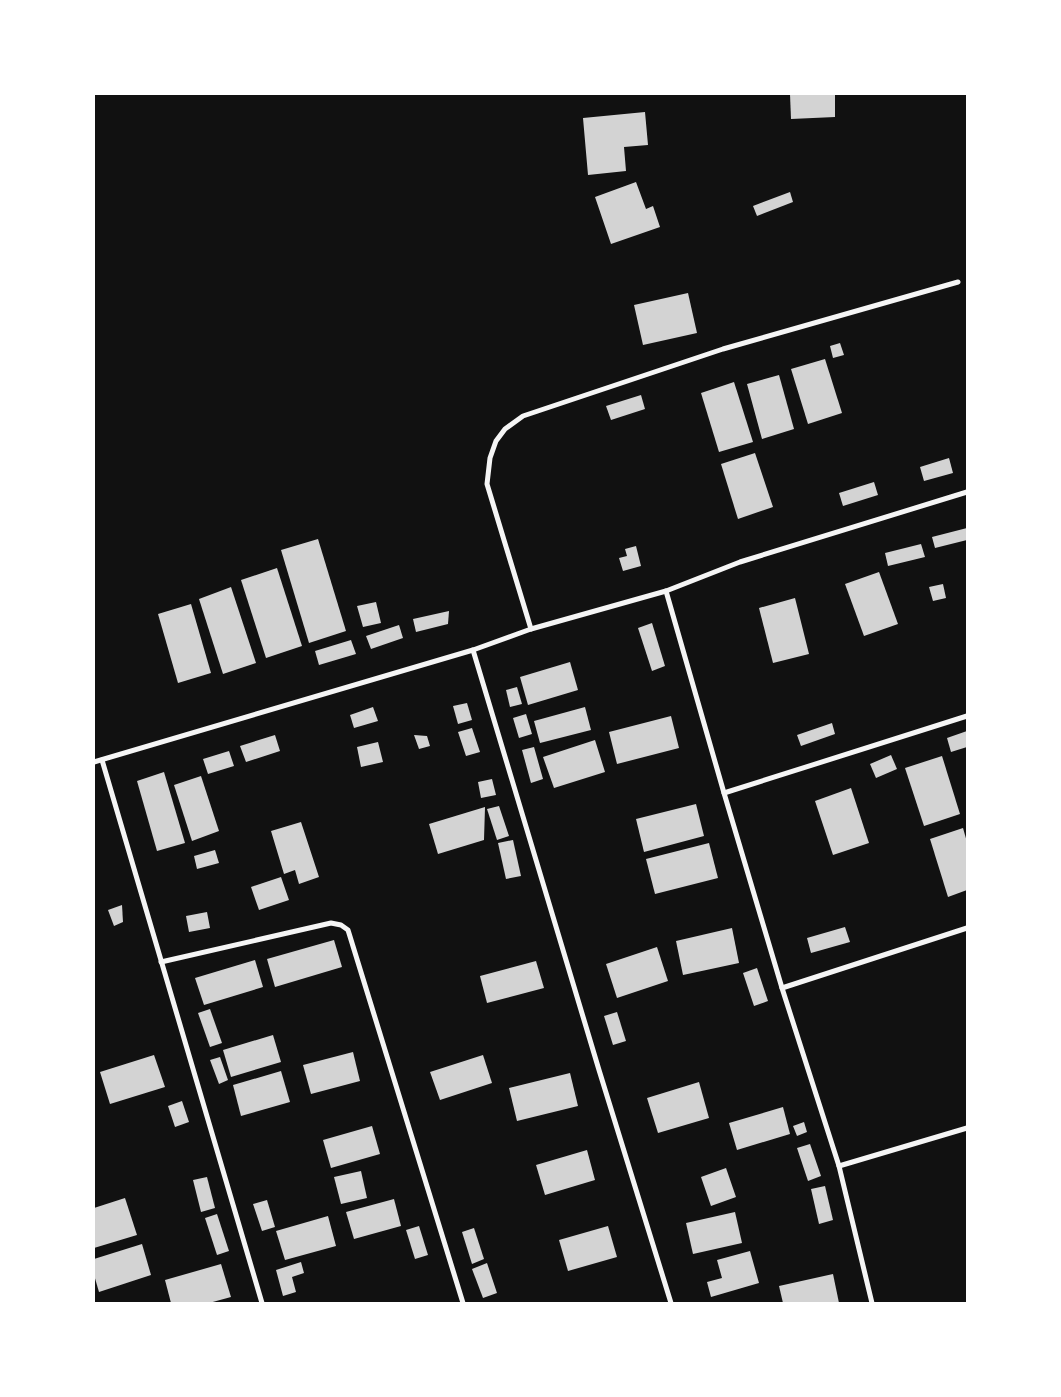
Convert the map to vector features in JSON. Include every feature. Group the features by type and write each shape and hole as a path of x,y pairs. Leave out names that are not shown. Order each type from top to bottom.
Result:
{"street":[{"path":"531,629 488,484 490,458 496,441 505,429 523,416 723,349 958,282"},
{"path":"94,762 472,650 531,629 666,591 740,562 967,492"},
{"path":"666,591 782,988 839,1166 872,1303"},
{"path":"472,650 671,1303"},
{"path":"724,793 967,716"},
{"path":"102,760 262,1303"},
{"path":"161,962 331,922 341,925 348,930 463,1303"},
{"path":"782,988 967,928"},
{"path":"839,1166 967,1128"}],"building":[{"path":"790,94 835,94 835,117 791,119"},
{"path":"645,112 648,145 624,147 626,171 588,175 583,118"},
{"path":"636,182 646,209 653,206 660,227 611,244 595,197"},
{"path":"790,192 793,202 757,216 753,206"},
{"path":"688,293 697,333 643,345 634,305"},
{"path":"840,343 844,355 833,358 830,346"},
{"path":"825,359 842,413 808,424 791,369"},
{"path":"779,375 794,429 762,439 747,384"},
{"path":"734,382 753,442 719,452 701,393"},
{"path":"641,395 645,409 611,420 606,406"},
{"path":"755,453 773,507 738,519 721,464"},
{"path":"949,458 953,473 924,481 920,467"},
{"path":"874,482 878,495 843,506 839,493"},
{"path":"967,528 967,540 935,548 932,537"},
{"path":"318,539 346,631 309,643 281,550"},
{"path":"921,544 925,557 888,566 885,553"},
{"path":"636,546 641,566 623,571 619,558 627,556 625,549"},
{"path":"277,568 302,646 266,658 241,580"},
{"path":"879,572 898,624 864,636 845,584"},
{"path":"943,584 946,598 933,601 929,587"},
{"path":"231,587 256,663 223,674 199,599"},
{"path":"795,598 809,654 773,663 759,608"},
{"path":"376,602 381,623 363,627 357,606"},
{"path":"191,604 211,673 178,683 158,614"},
{"path":"449,611 448,624 416,632 413,619"},
{"path":"652,623 665,666 652,671 638,628"},
{"path":"399,625 403,638 371,649 366,636"},
{"path":"351,640 356,654 319,665 315,651"},
{"path":"570,662 578,690 528,705 520,677"},
{"path":"517,687 522,704 510,707 506,690"},
{"path":"467,703 472,720 458,724 453,706"},
{"path":"373,707 378,721 354,728 350,715"},
{"path":"585,707 591,730 540,743 534,721"},
{"path":"526,714 532,734 519,738 513,718"},
{"path":"671,716 679,748 617,764 609,732"},
{"path":"832,723 835,734 801,746 797,735"},
{"path":"472,728 480,752 466,756 458,732"},
{"path":"967,731 967,747 951,752 947,738"},
{"path":"275,735 280,751 246,762 240,746"},
{"path":"414,735 427,736 430,746 419,749"},
{"path":"595,740 605,772 554,788 543,757"},
{"path":"378,742 383,762 361,767 357,747"},
{"path":"534,747 543,779 531,783 522,750"},
{"path":"229,751 234,766 208,774 203,759"},
{"path":"891,755 897,769 876,778 870,764"},
{"path":"942,756 960,814 924,826 905,768"},
{"path":"164,772 185,843 157,851 137,781"},
{"path":"201,776 219,831 192,841 174,785"},
{"path":"492,779 496,795 481,798 478,782"},
{"path":"851,788 869,843 833,855 815,801"},
{"path":"696,804 704,836 644,852 636,819"},
{"path":"499,806 509,836 497,840 487,809"},
{"path":"485,807 484,840 438,854 429,824"},
{"path":"301,822 319,877 299,884 295,870 284,874 271,831"},
{"path":"963,828 967,842 967,890 948,897 930,839"},
{"path":"513,840 521,876 506,879 498,843"},
{"path":"709,843 718,878 655,894 646,859"},
{"path":"215,850 219,863 197,869 194,856"},
{"path":"281,877 289,900 259,910 251,887"},
{"path":"122,905 123,922 114,926 108,910"},
{"path":"207,912 210,928 189,932 186,916"},
{"path":"845,927 850,942 811,953 807,938"},
{"path":"732,928 739,963 683,975 676,941"},
{"path":"334,940 342,967 275,987 267,959"},
{"path":"657,947 668,981 617,998 606,964"},
{"path":"255,960 263,987 204,1005 195,978"},
{"path":"536,961 544,988 487,1003 480,976"},
{"path":"757,968 768,1001 754,1006 743,973"},
{"path":"210,1009 222,1043 210,1047 198,1013"},
{"path":"617,1012 626,1041 613,1045 604,1016"},
{"path":"273,1035 281,1062 231,1077 223,1050"},
{"path":"353,1052 360,1081 311,1094 303,1065"},
{"path":"154,1055 165,1087 110,1104 100,1072"},
{"path":"483,1055 492,1083 440,1100 430,1072"},
{"path":"220,1057 228,1080 219,1084 210,1060"},
{"path":"281,1071 290,1102 241,1116 233,1085"},
{"path":"570,1073 578,1106 517,1121 509,1088"},
{"path":"699,1082 709,1118 658,1133 647,1098"},
{"path":"182,1101 189,1122 175,1127 168,1106"},
{"path":"783,1107 790,1134 737,1150 729,1123"},
{"path":"804,1122 807,1132 797,1136 793,1126"},
{"path":"372,1126 380,1154 331,1168 323,1140"},
{"path":"810,1144 821,1176 808,1181 797,1148"},
{"path":"587,1150 595,1180 545,1195 536,1165"},
{"path":"726,1168 736,1197 711,1206 701,1177"},
{"path":"361,1171 367,1198 341,1204 334,1177"},
{"path":"207,1177 215,1208 201,1212 193,1180"},
{"path":"825,1186 833,1220 819,1224 811,1189"},
{"path":"125,1198 137,1235 94,1248 94,1208"},
{"path":"394,1199 401,1226 354,1239 346,1212"},
{"path":"267,1200 275,1227 262,1231 253,1204"},
{"path":"735,1212 742,1243 693,1254 686,1223"},
{"path":"217,1214 229,1251 217,1255 205,1218"},
{"path":"328,1216 336,1246 285,1260 276,1231"},
{"path":"419,1226 428,1255 415,1259 406,1230"},
{"path":"608,1226 617,1257 568,1271 559,1240"},
{"path":"474,1228 484,1259 472,1264 462,1232"},
{"path":"142,1244 151,1275 99,1292 94,1275 94,1259"},
{"path":"750,1251 759,1283 711,1297 707,1282 722,1278 717,1260"},
{"path":"301,1262 304,1273 292,1277 296,1292 283,1296 276,1270"},
{"path":"487,1263 497,1293 483,1298 472,1269"},
{"path":"221,1264 231,1297 209,1303 171,1303 165,1280"},
{"path":"833,1274 839,1303 783,1303 779,1286"}]}
